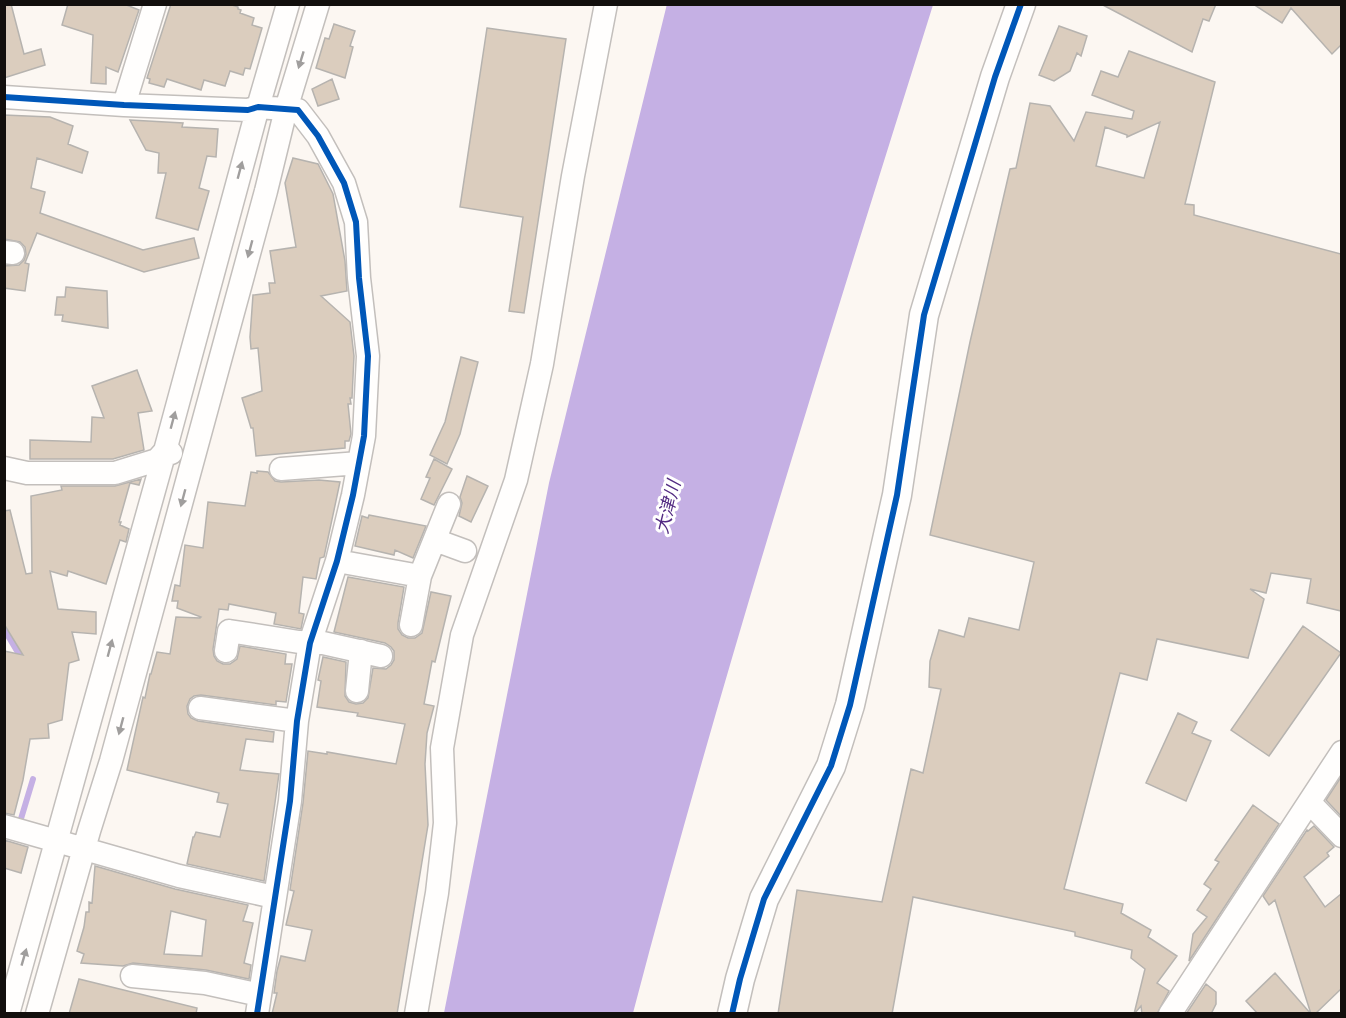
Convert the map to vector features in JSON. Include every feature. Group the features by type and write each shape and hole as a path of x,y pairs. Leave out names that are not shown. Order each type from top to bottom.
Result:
{"street":[{"path":"124,105 154,4"},
{"path":"8,1014 288,4"},
{"path":"37,1014 83,850 111,761 259,217 286,109 318,4"},
{"path":"416,1014 440,870 445,823 442,748 462,635 516,480 537,387 573,176 606,4"},
{"path":"732,1014 764,899 831,766 850,705 897,495 924,315 995,76 1021,4"},
{"path":"4,96 124,105 248,110 258,107 298,110 318,136 344,183 356,222 358,278 368,356 364,436 337,561 310,643 297,721 290,801 258,1004 205,983 132,976"},
{"path":"230,208 259,217"},
{"path":"165,451 194,458"},
{"path":"4,468 27,473 115,473 157,460 165,451"},
{"path":"281,469 359,463"},
{"path":"411,625 420,576 449,504"},
{"path":"435,540 465,551"},
{"path":"134,560 164,568"},
{"path":"337,561 420,576"},
{"path":"234,632 323,643 371,654 357,691"},
{"path":"100,683 130,691"},
{"path":"200,708 297,721"},
{"path":"1170,1014 1310,803 1341,752"},
{"path":"81,753 111,761"},
{"path":"1310,803 1341,836"},
{"path":"4,826 179,876 274,897"}],"water":[{"name":"大津川","path":"667,4 933,5 739,633 633,1013 444,1013 549,483"}],"building":[{"path":"4,4 11,4 24,54 41,49 45,65 4,78"},
{"path":"68,4 124,4 139,10 118,72 106,67 106,84 91,83 93,35 62,25"},
{"path":"171,4 229,4 238,7 241,10 240,13 254,18 252,25 262,28 250,69 245,68 243,75 230,71 225,86 204,80 201,90 167,79 164,87 149,83 150,79 147,78"},
{"path":"1101,4 1216,4 1209,21 1203,19 1192,52"},
{"path":"1253,4 1341,4 1341,45 1332,54 1291,8 1282,23"},
{"path":"334,24 355,31 345,78 316,68 325,38 329,39"},
{"path":"1059,26 1087,36 1081,56 1077,53 1070,71 1054,81 1039,75"},
{"path":"487,28 566,39 524,313 509,311 523,217 460,207"},
{"path":"1129,51 1215,82 1185,204 1194,205 1194,215 1341,254 1341,611 1307,603 1311,579 1271,573 1266,593 1250,589 1264,599 1248,658 1157,639 1147,680 1120,673 1064,889 1123,904 1121,913 1151,930 1148,937 1177,956 1157,983 1169,991 1157,1014 1142,1014 1141,1006 1134,1014 1145,969 1131,958 1132,950 1075,936 1075,932 913,897 892,1014 778,1014 797,890 882,902 911,769 923,773 941,689 929,687 930,661 939,630 964,637 969,618 1019,630 1034,562 930,535 970,342 1010,169 1016,168 1030,103 1050,106 1074,141 1086,112 1132,119 1134,111 1092,95 1101,71 1118,77","holes":["1160,122 1144,178 1096,166 1105,127 1127,135 1127,137"]},
{"path":"332,79 339,99 318,106 312,89"},
{"path":"4,115 50,117 73,126 68,144 88,152 82,173 37,158 31,188 45,192 40,213 143,250 194,238 199,258 144,272 37,233 25,263 29,264 25,291 4,288 4,266 19,265 26,254 25,247 20,242 4,239"},
{"path":"130,120 183,123 182,127 218,129 216,157 207,156 199,188 209,191 198,230 156,218 166,173 158,173 159,153 146,150"},
{"path":"293,158 318,164 333,194 345,261 347,291 321,296 350,322 354,356 352,398 350,398 351,404 348,404 351,434 349,441 345,441 345,448 256,456 253,428 251,428 242,398 262,391 258,348 251,349 253,295 270,293 269,283 275,283 270,251 296,247 285,183"},
{"path":"66,287 107,291 108,328 62,321 63,315 55,315 57,297 65,297"},
{"path":"461,357 478,362 460,434 447,464 430,455 445,422"},
{"path":"137,370 152,411 138,413 144,450 113,459 30,459 30,440 91,442 92,417 104,418 92,386"},
{"path":"434,459 452,469 434,505 421,499 430,478 426,477"},
{"path":"257,471 268,472 275,481 281,482 319,480 340,482 324,557 320,558 316,579 303,577 299,613 304,614 301,629 274,624 276,613 229,604 228,610 219,609 213,649 217,661 230,664 237,659 240,646 286,654 285,664 292,664 286,702 276,701 276,705 201,695 190,699 187,706 188,714 198,721 274,732 273,742 246,739 240,770 279,774 264,881 187,864 196,832 220,837 228,804 217,802 219,793 127,770 143,697 145,698 157,652 170,654 176,617 201,617 177,608 178,601 172,601 175,585 180,586 185,545 203,548 208,502 245,506 251,472 257,473"},
{"path":"467,476 488,486 471,522 459,516 462,503 460,497"},
{"path":"141,479 139,485 130,483 119,522 121,522 120,525 129,529 126,542 120,540 106,584 68,571 67,576 50,571 58,609 96,612 96,634 72,632 79,660 69,663 62,720 48,724 49,738 30,739 14,815 4,813 4,651 23,655 4,624 4,511 10,510 26,574 32,573 31,496 62,490 61,486 115,486"},
{"path":"369,515 426,526 413,558 395,550 394,555 355,546 362,516 368,518"},
{"path":"348,577 404,587 398,629 408,638 415,638 422,633 431,592 451,596 435,662 432,661 424,704 434,706 427,733 425,764 428,825 397,1014 272,1014 281,956 305,961 312,930 286,925 294,891 290,890 308,751 396,764 405,724 357,716 358,713 317,707 321,681 318,680 323,657 346,662 345,696 349,702 356,704 363,703 368,698 373,668 386,669 394,660 394,651 385,643 334,632"},
{"path":"1303,626 1341,653 1269,756 1231,730"},
{"path":"1178,713 1197,722 1192,733 1211,741 1186,801 1146,783"},
{"path":"1341,777 1341,816 1326,800"},
{"path":"1253,805 1279,824 1189,961 1193,934 1207,917 1197,910 1211,889 1204,884 1219,862 1215,860"},
{"path":"1314,826 1334,847 1327,853 1329,856 1304,877 1325,907 1341,894 1341,989 1315,1014 1311,1014 1275,900 1269,905 1263,896 1307,830"},
{"path":"4,840 28,847 21,873 4,868"},
{"path":"95,866 175,889 248,905 243,921 253,923 244,963 251,965 249,979 206,970 133,963 123,966 81,963 84,954 77,951 86,912 89,912 89,902 92,903","holes":["171,911 206,920 202,956 164,954"]},
{"path":"1275,973 1311,1014 1258,1014 1246,1001"},
{"path":"79,979 197,1008 196,1014 69,1014"},
{"path":"1206,984 1216,992 1216,1004 1211,1014 1186,1014"}],"waterway":[{"path":"4,629 23,661"},
{"path":"20,822 33,779"}],"cycle path":[{"path":"732,1014 764,899 831,766 850,705 897,495 924,315 995,77 1021,4"},
{"path":"4,97 124,105 248,110 258,107 298,110 318,136 344,183 356,222 359,278 368,356 364,436 337,561 310,643 297,721 290,801 257,1014"}]}
